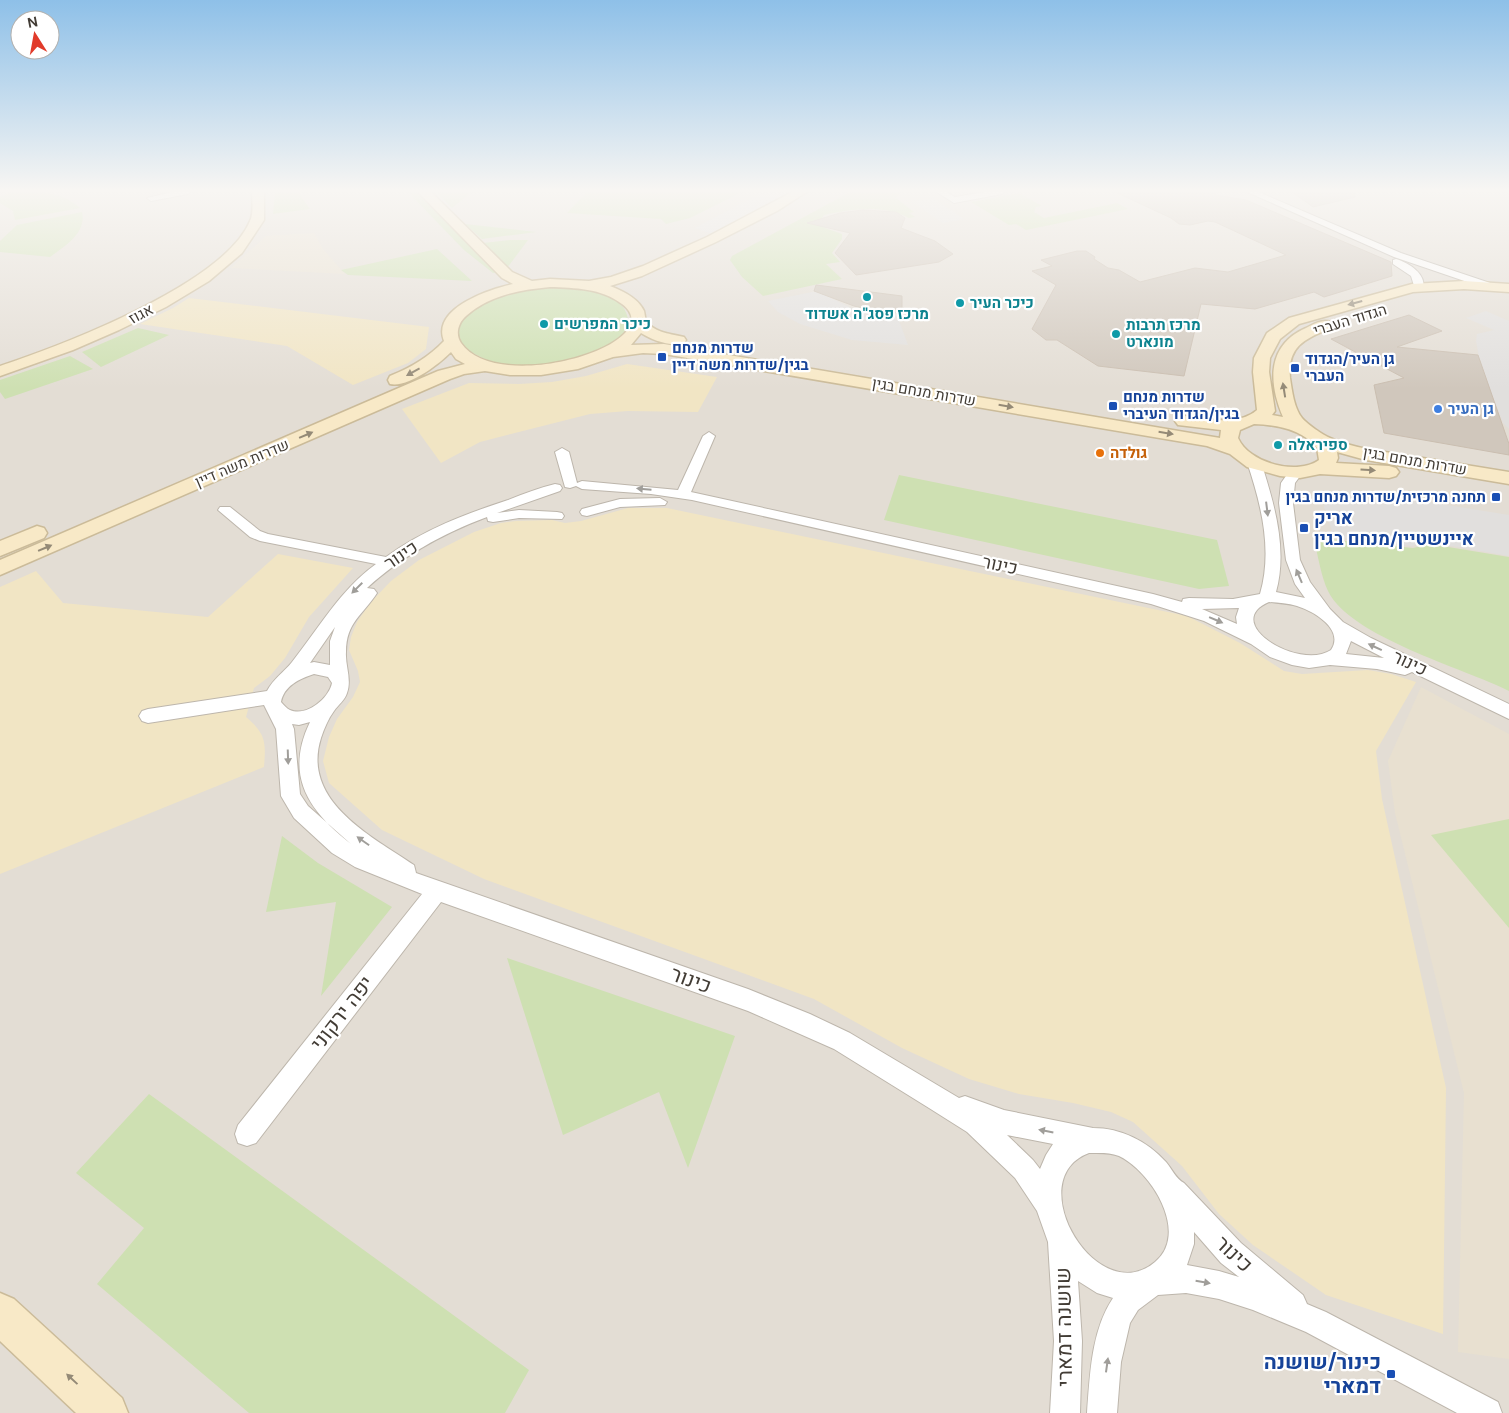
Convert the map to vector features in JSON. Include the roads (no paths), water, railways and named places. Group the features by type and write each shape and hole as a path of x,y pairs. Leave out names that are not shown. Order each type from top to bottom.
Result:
{"main road":[{"name":"אגוז","path":"0,371 65,349 128,321 206,276 230,257"},
{"path":"489,257 507,275 531,285"},
{"path":"586,285 612,282 643,271 673,257"},
{"path":"639,294 639,323 630,338 612,352 580,364 552,370 522,371 487,366 464,356 451,343 449,334 457,316 478,301 493,294 531,285 568,283 605,289 621,296 639,294 664,274 700,257"},
{"path":"479,266 496,285 493,294"},
{"name":"הגדוד העברי","path":"1257,419 1266,411 1261,372 1262,358 1269,343 1278,332 1294,322 1309,316 1399,291 1418,282 1509,288"},
{"name":"הגדוד העברי","path":"1314,436 1296,422 1287,405 1281,366 1288,347 1304,334 1341,321 1429,298 1472,295 1509,297"},
{"name":"שדרות מנחם בגין","path":"639,323 644,329 672,339 1207,424 1234,425 1257,419 1282,422 1314,436 1366,454 1509,478"},
{"name":"שדרות משה דיין","path":"0,549 400,378 429,363 451,343"},
{"name":"שדרות מנחם בגין","path":"612,352 643,348 664,349 1211,441 1235,450 1254,462 1274,469 1296,472 1320,468 1376,470 1509,489"},
{"name":"שדרות משה דיין","path":"0,568 444,376 462,369 487,366"},
{"path":"1234,425 1228,431 1228,436 1235,450"},
{"path":"1314,436 1327,448 1329,456 1326,463 1320,468"},
{"path":"0,1313 107,1413"}],"street":[{"path":"1385,257 1411,270 1418,282 1439,279 1446,276 1444,272"},
{"path":"1408,257 1444,272 1489,286"},
{"path":"683,494 709,436"},
{"path":"562,452 576,484"},
{"path":"1254,462 1266,500 1274,564 1273,577 1261,599 1247,606 1244,614 1244,623 1255,639"},
{"path":"1296,472 1288,483 1286,503 1293,560 1306,589 1332,620 1344,638 1343,648 1337,656 1330,659"},
{"path":"576,484 592,488 598,498 597,503 587,512 570,517 557,516 547,511 542,501 544,496 555,488 576,484"},
{"name":"כינור","path":"576,484 683,494 1153,599 1210,617 1255,639 1276,654 1293,660 1311,662 1330,659 1355,660 1397,666 1441,680 1482,698"},
{"name":"כינור","path":"288,678 302,662 318,636 340,607 367,579 389,562 406,550 460,521 555,488"},
{"name":"כינור","path":"587,512 620,503 654,501 846,531"},
{"path":"225,510 256,534 265,538 389,562"},
{"name":"כינור","path":"340,677 336,645 344,625 367,595 400,566 451,535 495,518 519,514 557,516"},
{"name":"כינור","path":"1153,599 1219,605 1282,597 1298,600 1365,642 1509,712"},
{"path":"314,668 333,672 340,677 342,684 340,693 326,709 302,717 282,715 274,704 277,688 288,678 303,671 314,668"},
{"path":"148,716 274,704"},
{"name":"כינור","path":"274,704 285,729 291,796 301,812 339,847 362,862 434,890 748,1000 842,1041 976,1123 1024,1169 1049,1205"},
{"name":"כינור","path":"326,709 312,738 309,752 308,770 311,782 319,797 331,814 354,835 434,890"},
{"name":"יפה ירקוני","path":"247,1134 434,890"},
{"name":"כינור","path":"938,1099 1004,1122 1094,1140"},
{"path":"1100,1139 1122,1144 1143,1157 1162,1176 1174,1199 1181,1225 1180,1249 1174,1263 1165,1274 1151,1283 1125,1287 1101,1280 1078,1264 1061,1242 1050,1216 1047,1191 1052,1168 1063,1152 1080,1142 1100,1139"},
{"name":"כינור","path":"1162,1176 1200,1221 1231,1253 1272,1289 1316,1322"},
{"name":"שושנה דמארי","path":"1061,1242 1068,1341 1065,1413"},
{"name":"כינור","path":"1151,1283 1186,1279 1219,1285 1254,1296 1316,1322 1487,1413"},
{"name":"שושנה דמארי","path":"1102,1413 1104,1386 1114,1328 1120,1312 1131,1297 1151,1283"}],"place":[{"name":"מרכז פסג\"ה אשדוד","path":"867,297"},
{"name":"כיכר העיר","path":"960,303"},
{"name":"כיכר המפרשים","path":"544,324"},
{"name":"מרכז תרבות מונארט","path":"1116,334"},
{"name":"שדרות מנחם בגין/שדרות משה דיין","path":"662,357"},
{"name":"גן העיר/הגדוד העברי","path":"1295,368"},
{"name":"שדרות מנחם בגין/הגדוד העיברי","path":"1113,406"},
{"name":"גן העיר","path":"1438,409"},
{"name":"ספיראלה","path":"1278,445"},
{"name":"גולדה","path":"1100,453"},
{"name":"תחנה מרכזית/שדרות מנחם בגין","path":"1496,497"},
{"name":"אריק איינשטיין/מנחם בגין","path":"1304,528"},
{"name":"כינור/שושנה דמארי","path":"1391,1374"}]}
